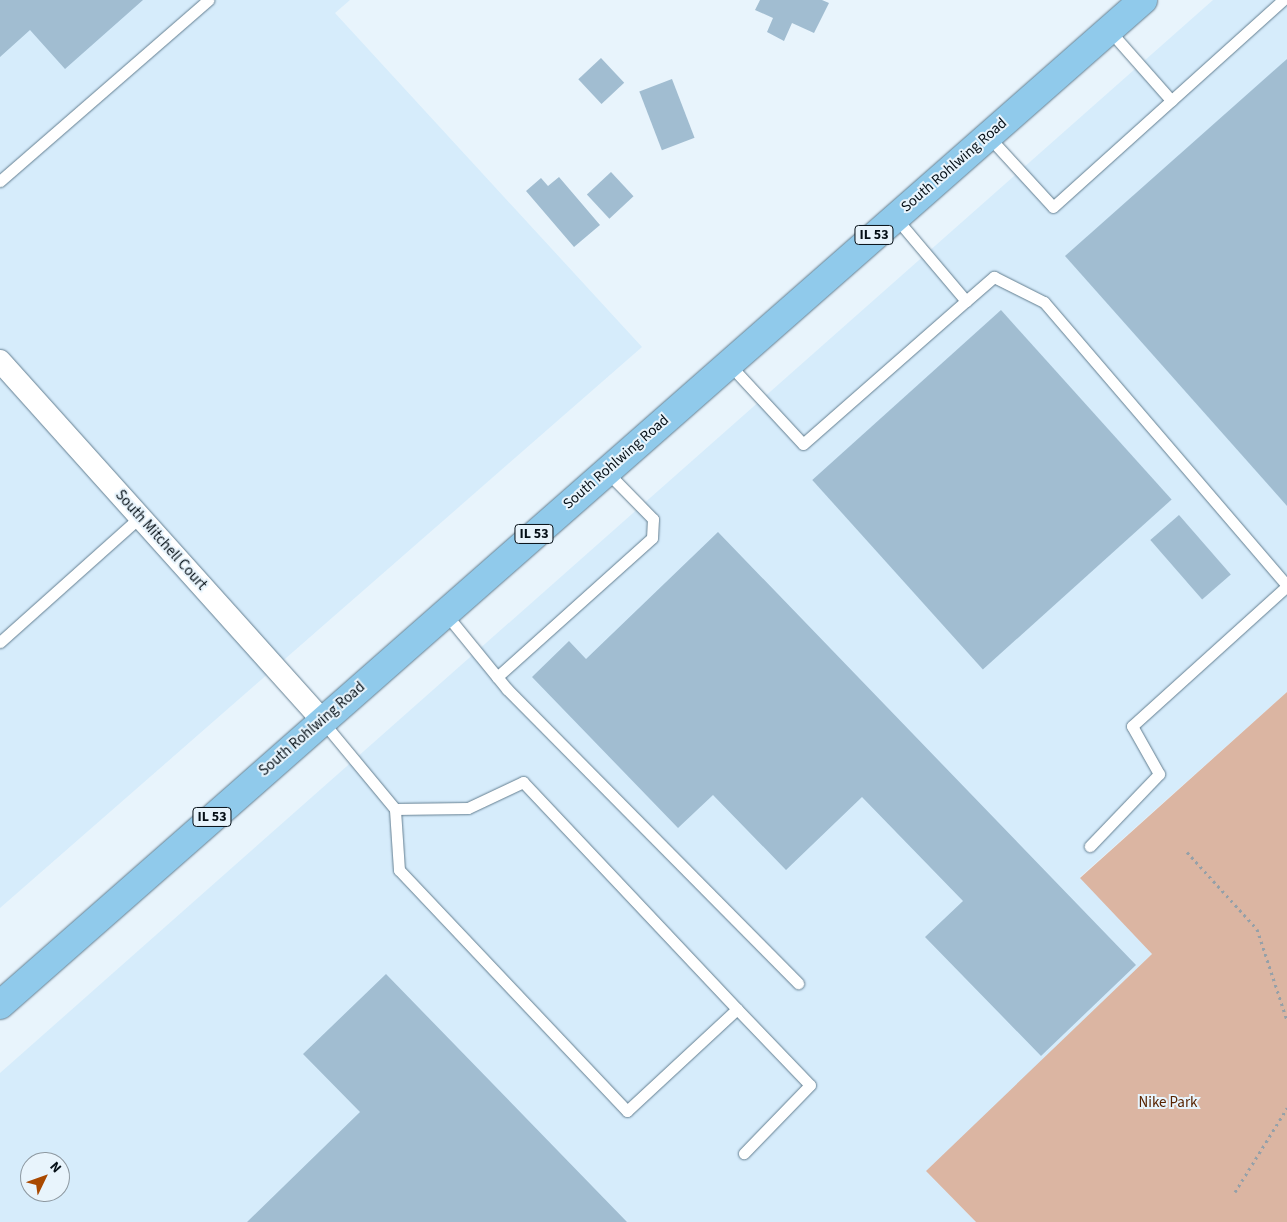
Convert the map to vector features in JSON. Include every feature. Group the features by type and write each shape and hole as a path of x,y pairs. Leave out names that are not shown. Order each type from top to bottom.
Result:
{"main road":[{"name":"South Rohlwing Road","path":"0,1005 1143,0"}],"street":[{"name":"South Mitchell Court","path":"0,361 322,720"}],"lane":[{"path":"0,182 208,0"},
{"path":"988,136 1053,207 1283,0"},
{"path":"1109,30 1171,100"},
{"path":"896,217 966,301"},
{"path":"728,363 804,444 994,277 1044,302 1287,586 1132,726 1159,774 1090,846"},
{"path":"497,677 652,538 654,519 606,471"},
{"path":"0,642 140,517"},
{"path":"445,613 497,677 798,984"},
{"path":"322,720 395,809 399,870 627,1111 737,1009"},
{"path":"395,809 468,808 524,782 810,1085 744,1153"}],"path":[{"path":"1187,852 1257,929 1287,1020"},
{"path":"1235,1192 1287,1108"}],"shaded area":[{"path":"0,0 350,0 335,13 642,347 0,908"},
{"path":"1213,0 1287,0 1287,692 1080,877 1152,954 927,1171 976,1222 0,1222 0,1073"}],"green space":[{"name":"Nike Park","path":"1287,692 1287,1222 976,1222 926,1171 1152,954 1080,878"}],"building":[{"path":"0,0 143,0 65,69 30,30 0,57"},
{"path":"760,0 822,0 829,3 814,33 792,23 784,41 767,32 773,18 755,10"},
{"path":"601,58 624,83 602,104 578,79"},
{"path":"1287,59 1287,506 1065,256"},
{"path":"672,79 695,138 662,150 639,92"},
{"path":"611,172 634,196 609,219 587,195"},
{"path":"559,177 600,225 574,247 526,191 541,178 548,186"},
{"path":"1001,310 1172,500 983,669 812,480"},
{"path":"1179,515 1231,575 1202,600 1150,540"},
{"path":"718,532 1136,965 1041,1056 925,937 963,901 862,797 786,870 713,795 678,828 532,677 569,641 586,659"},
{"path":"386,974 627,1222 247,1222 360,1112 303,1054"}]}
